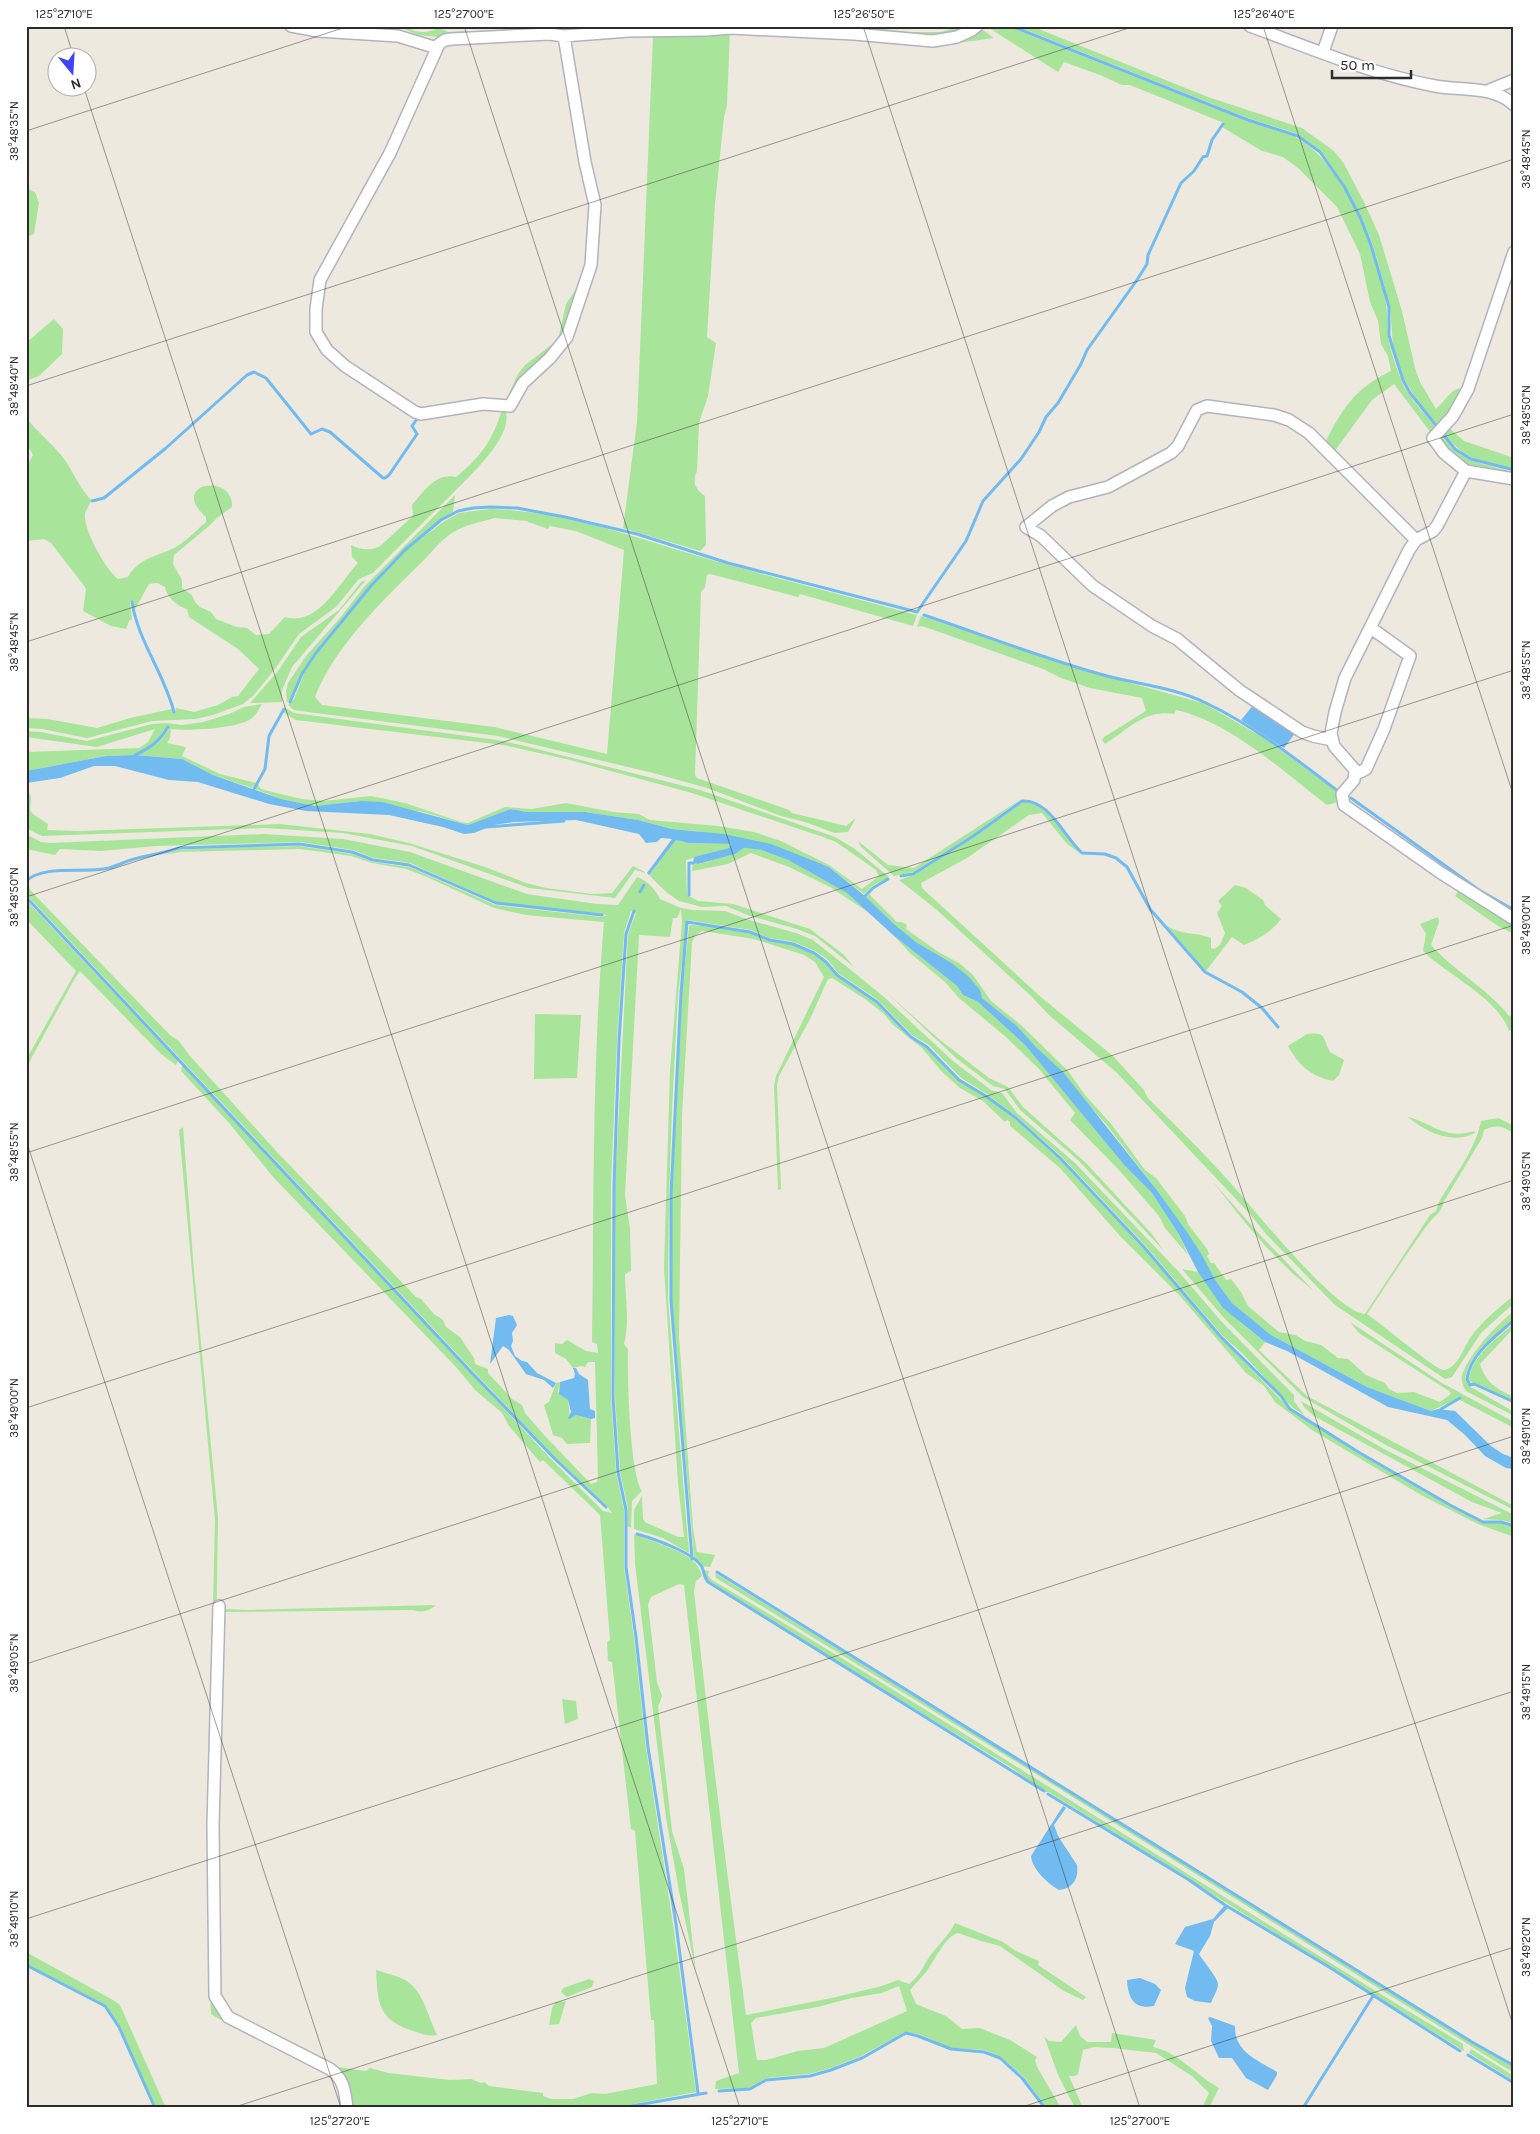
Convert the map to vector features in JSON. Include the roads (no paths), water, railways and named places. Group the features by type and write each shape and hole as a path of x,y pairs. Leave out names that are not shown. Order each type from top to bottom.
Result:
{"street":[{"path":"290,26 318,32 398,36 437,48"},
{"path":"564,36 585,162 596,214 591,265 567,337 550,358 523,382 510,406 483,404 421,414 415,412 336,359 321,342 316,332 315,322 320,280 390,153 437,48 445,40 549,34 564,36 629,31 730,28 854,34 933,41 957,37 977,26"},
{"path":"1250,26 1323,52 1418,82 1447,88 1499,94 1514,105"},
{"path":"1323,52 1332,26"},
{"path":"1485,91 1514,80"},
{"path":"1514,252 1475,373 1461,404 1433,438 1444,453 1466,472 1514,480"},
{"path":"1332,740 1302,732 1239,690 1177,639 1152,626 1093,586 1041,536 1026,527 1052,506 1069,497 1108,487 1171,453 1178,446 1197,410 1207,406 1289,420 1309,433 1416,540"},
{"path":"1356,774 1353,765 1334,746 1332,740 1335,712 1345,678 1409,550 1416,540 1433,531 1437,526 1466,472"},
{"path":"1371,628 1410,656 1384,729 1366,768 1356,774 1342,794 1344,805 1441,873 1514,919"},
{"path":"219,1606 213,1825 215,1996 228,2017 330,2068 337,2074 344,2086 347,2108"}],"water":[{"path":"1255,703 1296,732 1284,748 1241,720"},
{"path":"135,755 182,759 213,775 281,799 315,806 361,801 382,802 468,825 511,809 527,812 585,812 638,820 672,829 724,834 771,844 829,867 865,896 916,942 950,962 968,976 980,990 982,998 1017,1026 1063,1072 1156,1189 1187,1232 1216,1281 1232,1303 1271,1335 1367,1387 1431,1411 1438,1409 1455,1411 1491,1446 1503,1454 1514,1458 1514,1469 1506,1468 1485,1456 1447,1420 1388,1407 1287,1351 1265,1342 1223,1308 1198,1272 1178,1233 1152,1193 1125,1166 1025,1045 978,1002 963,995 957,986 893,935 847,893 788,860 748,845 735,854 698,864 693,863 694,857 729,848 731,844 688,843 676,840 649,875 647,873 672,839 661,838 657,842 646,843 639,834 576,820 514,822 494,825 474,833 464,834 443,827 389,815 306,811 269,804 198,782 169,780 115,766 94,766 60,778 26,783 26,771 106,756"},
{"path":"513,1316 517,1325 512,1333 513,1341 511,1346 515,1356 527,1362 537,1373 556,1383 553,1388 544,1380 526,1374 509,1350 503,1346 490,1364 496,1318"},
{"path":"573,1368 576,1368 579,1374 588,1380 590,1409 595,1411 595,1418 591,1419 576,1415 570,1419 568,1418 571,1412 568,1400 559,1394 560,1382 574,1378"},
{"path":"1063,1806 1066,1808 1054,1825 1058,1836 1077,1865 1077,1874 1074,1882 1068,1888 1059,1890 1041,1876 1034,1866 1031,1856"},
{"path":"1224,1906 1228,1908 1214,1922 1210,1936 1199,1954 1216,1978 1217,1989 1211,2003 1195,2001 1187,1997 1185,1988 1194,1951 1175,1944 1185,1927 1213,1919"},
{"path":"1140,1978 1155,1984 1161,1990 1154,2006 1141,2006 1133,2001 1131,1997 1127,1980"},
{"path":"1210,2017 1235,2026 1238,2042 1243,2049 1255,2059 1277,2072 1268,2090 1246,2078 1232,2058 1219,2058 1211,2041 1212,2026 1208,2018"}],"waterway":[{"path":"1011,26 1248,120 1298,136 1320,152 1344,186 1360,217 1371,245 1389,307 1389,335 1403,380 1410,393 1455,449 1471,459 1514,470"},
{"path":"290,702 302,674 315,654 370,587 405,550 441,520 458,511 473,508 517,508 565,517 637,534 728,563 917,612 966,541 983,501 1021,459 1039,432 1046,417 1058,403 1087,350 1137,280 1147,264 1148,255 1181,183 1194,171 1203,157 1207,156 1212,140 1223,124"},
{"path":"92,501 104,498 166,448 247,375 254,372 266,378 311,434 322,429 330,432 383,478 389,475 417,434 412,426 417,419"},
{"path":"132,602 145,644 170,698 174,712"},
{"path":"924,615 1078,667 1167,689 1206,703 1258,733 1338,791"},
{"path":"254,789 265,769 269,736 284,709"},
{"path":"135,755 154,744 168,727"},
{"path":"1351,798 1479,890 1514,910"},
{"path":"901,876 913,874 972,837 1022,801 1032,802 1048,812 1082,853 1105,854 1116,858 1127,867 1150,909 1205,972 1242,992 1262,1008 1278,1027"},
{"path":"486,827 564,821"},
{"path":"26,881 34,876 54,871 109,868 134,859 179,848 299,844 352,852 373,860 409,865 496,903 602,915"},
{"path":"743,846 759,848"},
{"path":"689,895 689,863 693,863"},
{"path":"865,896 873,888 888,879"},
{"path":"640,892 644,885"},
{"path":"26,897 473,1374 555,1459 606,1507"},
{"path":"634,911 626,934 619,1041 614,1186 613,1397 618,1472 626,1510 626,1567 648,1747 676,1924 698,2093"},
{"path":"692,1559 671,1300 671,1195 681,993 687,922 750,932 770,940 793,944 814,953 826,962 837,975 877,1002 911,1037 927,1047 959,1080 986,1096 1016,1118 1060,1158 1143,1246 1221,1337 1281,1396 1290,1409 1360,1453 1450,1505 1483,1522 1501,1522 1514,1526"},
{"path":"1514,1320 1478,1354 1469,1370 1467,1379 1470,1385 1474,1384 1514,1402"},
{"path":"1441,1409 1460,1398"},
{"path":"637,1534 682,1551 690,1556 702,1567 708,1582 1044,1791"},
{"path":"717,1572 1472,2042 1511,2064 1514,2062"},
{"path":"1048,1794 1189,1880 1225,1905 1329,1967 1460,2051"},
{"path":"26,1965 105,2006 119,2027 155,2108"},
{"path":"1303,2108 1373,1996"},
{"path":"719,2091 750,2089 766,2080 810,2076 831,2070 862,2058 906,2033 951,2049 984,2052 1000,2058 1022,2078 1045,2108"},
{"path":"1468,2055 1514,2083"},
{"path":"620,2108 706,2093"},
{"path":"402,2108 440,2108"}]}
